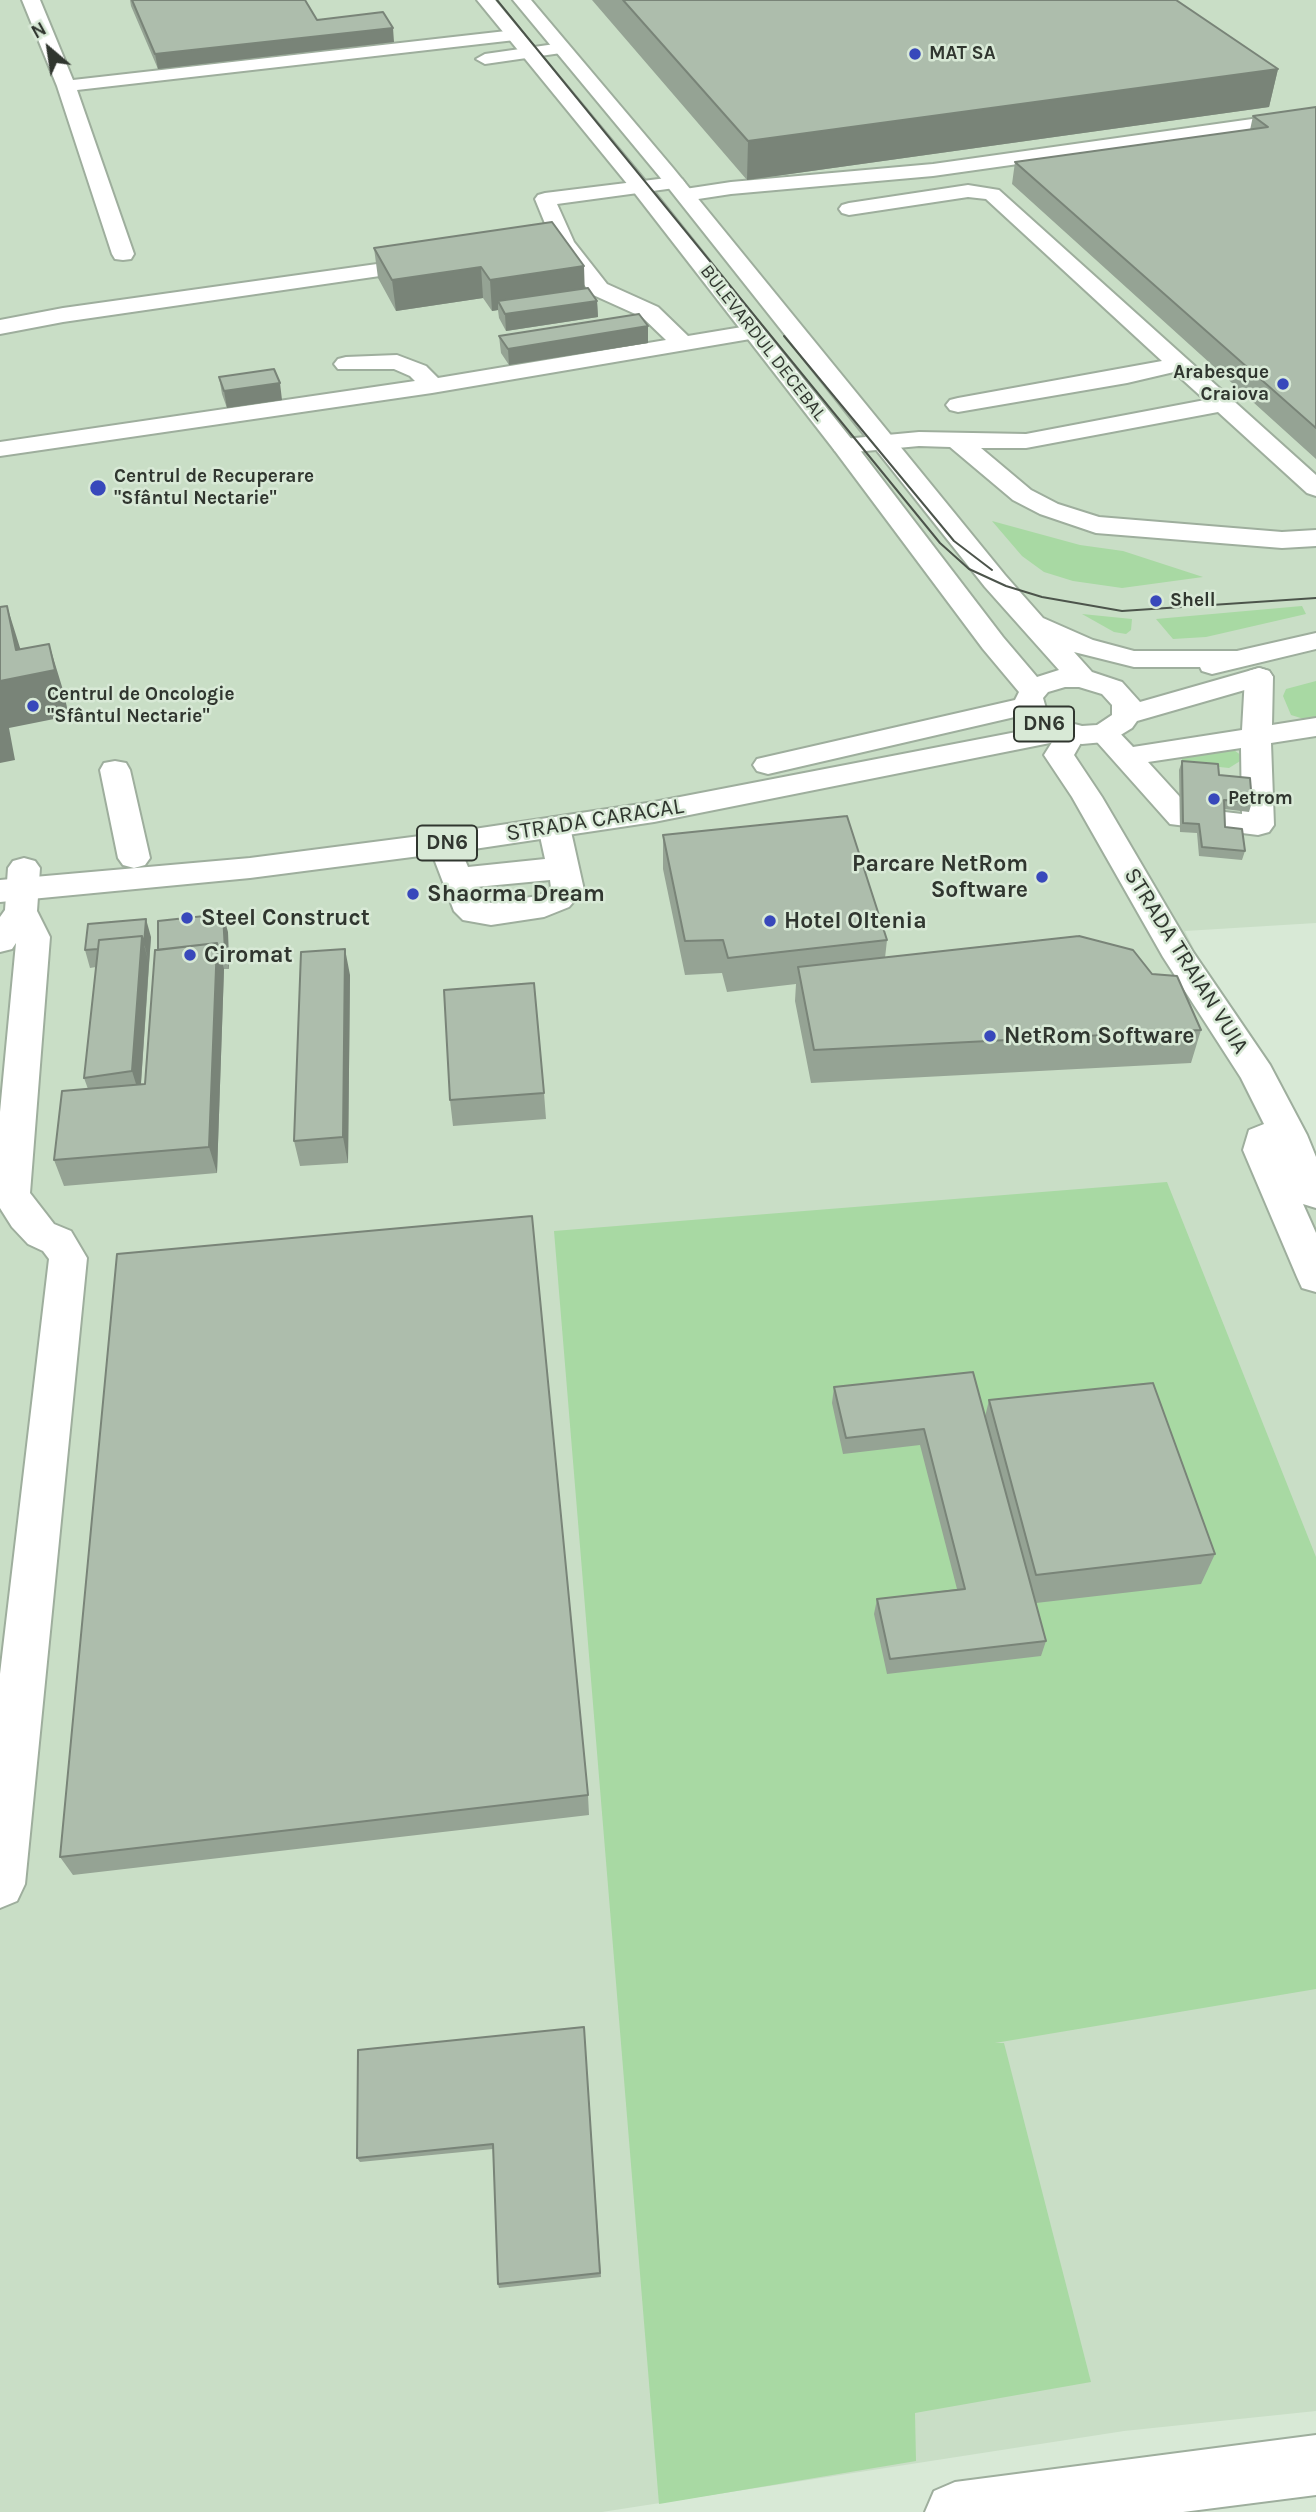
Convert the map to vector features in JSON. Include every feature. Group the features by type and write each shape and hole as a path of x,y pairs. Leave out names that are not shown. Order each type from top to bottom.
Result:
{"main road":[{"path":"32,0 66,86 123,254"},
{"name":"BULEVARDUL DECEBAL","path":"487,0 640,187 844,446 993,643 1031,698"},
{"name":"BULEVARDUL DECEBAL","path":"522,0 680,189 1024,616 1082,678"},
{"path":"66,86 515,35"},
{"path":"468,62 562,48"},
{"path":"683,344 650,312 599,289 564,243 545,199 640,187 732,188 933,170 1316,116"},
{"path":"849,209 968,191 992,194 1316,488"},
{"path":"537,247 564,243"},
{"path":"0,327 77,313 442,260"},
{"path":"0,449 432,386 754,332"},
{"path":"346,364 397,362 418,371 432,386"},
{"path":"958,405 1127,376 1178,364"},
{"path":"844,446 882,440 1026,441 1223,404"},
{"path":"957,440 1022,495 1049,509 1096,525 1282,540 1316,538"},
{"path":"1024,616 1083,646 1134,659 1248,668 1257,735 1250,795 1156,781 1115,724 1127,705 1112,688"},
{"name":"DN6","path":"1316,640 1248,668 1115,724 1065,733 1040,720 1031,698 1053,680 1082,678 1112,688 1248,668 1316,662"},
{"path":"875,740 961,709 988,692 993,643"},
{"name":"STRADA CARACAL","path":"11,895 134,858 462,818 707,777 875,740 1031,698"},
{"path":"1156,781 1257,735 1316,727"},
{"name":"STRADA CARACAL","path":"11,895 250,868 554,827 733,797 1065,733"},
{"name":"STRADA TRAIAN VUIA","path":"1065,733 1059,755 1087,797 1180,957 1256,1073 1316,1194"},
{"path":"115,770 134,858"},
{"path":"444,843 465,904 475,912 491,914 544,906 558,900 568,890 554,827"},
{"path":"0,1884 68,1258 57,1241 41,1234 25,1217 11,1194 33,937 11,895"},
{"path":"1289,1135 1273,1135 1262,1140 1261,1150 1316,1277"},
{"path":"955,2512 1316,2465"}],"shaded area":[{"path":"0,0 1316,0 1316,923 1185,931 1316,1194 1316,2411 1124,2431 602,2512 0,2512"}],"green space":[{"path":"992,521 1080,545 1123,551 1203,577 1122,588 1073,581 1044,572 1022,556"},
{"path":"1302,606 1306,614 1206,637 1173,639 1156,619"},
{"path":"1082,614 1132,619 1131,630 1126,634 1114,632"},
{"path":"1316,681 1316,718 1304,719 1291,715 1283,696 1286,689"},
{"path":"1231,748 1245,758 1229,768 1182,763 1182,754"},
{"path":"1167,1182 1316,1557 1316,1989 995,2043 1004,2043 1091,2382 915,2413 916,2461 659,2504 554,1231"}],"building":[{"path":"132,0 305,0 317,20 383,12 393,28 155,54"},
{"name":"MAT SA","path":"623,0 1176,0 1278,69 748,141"},
{"path":"1316,107 1316,428 1015,162 1268,127 1253,116"},
{"path":"552,222 584,266 490,280 481,267 392,280 374,248"},
{"path":"588,288 597,301 505,314 498,301"},
{"path":"639,314 648,326 508,349 499,336"},
{"path":"274,369 280,383 224,391 219,377"},
{"path":"7,606 16,650 49,644 55,670 0,681 0,607"},
{"path":"1182,761 1218,764 1219,775 1250,778 1252,802 1224,800 1225,827 1242,829 1245,851 1202,847 1199,824 1183,823"},
{"name":"Hotel Oltenia","path":"847,816 887,940 728,958 723,940 685,941 663,835"},
{"path":"223,914 225,951 219,951 217,943 158,950 158,921"},
{"path":"146,919 144,945 142,936 99,940 98,949 85,950 88,924"},
{"path":"142,936 132,1071 84,1078 99,940"},
{"path":"1079,936 1133,950 1152,974 1177,976 1201,1030 814,1050 798,967"},
{"path":"217,943 209,1147 54,1160 62,1091 145,1084 155,950"},
{"path":"345,949 343,1137 294,1141 301,952"},
{"path":"534,983 544,1093 450,1100 444,990"},
{"path":"532,1216 588,1795 60,1857 117,1254"},
{"path":"973,1372 1046,1641 890,1659 877,1599 965,1589 924,1429 846,1438 834,1387"},
{"path":"1153,1383 1215,1554 1036,1575 989,1400"},
{"path":"584,2027 600,2273 498,2284 493,2144 357,2158 358,2050"}],"tram line":[{"path":"497,0 940,543 969,569 1006,586 1042,597 1122,611 1316,598"},
{"path":"784,336 954,541 992,570"}],"place":[{"name":"MAT SA","path":"915,54"},
{"name":"Arabesque Craiova","path":"1283,384"},
{"name":"Centrul de Recuperare \"Sfântul Nectarie\"","path":"98,488"},
{"name":"Shell","path":"1156,601"},
{"name":"Centrul de Oncologie \"Sfântul Nectarie\"","path":"33,706"},
{"name":"Petrom","path":"1214,799"},
{"name":"Parcare NetRom Software","path":"1042,877"},
{"name":"Shaorma Dream","path":"413,894"},
{"name":"Steel Construct","path":"187,918"},
{"name":"Hotel Oltenia","path":"770,921"},
{"name":"Ciromat","path":"190,955"},
{"name":"NetRom Software","path":"990,1036"}]}
